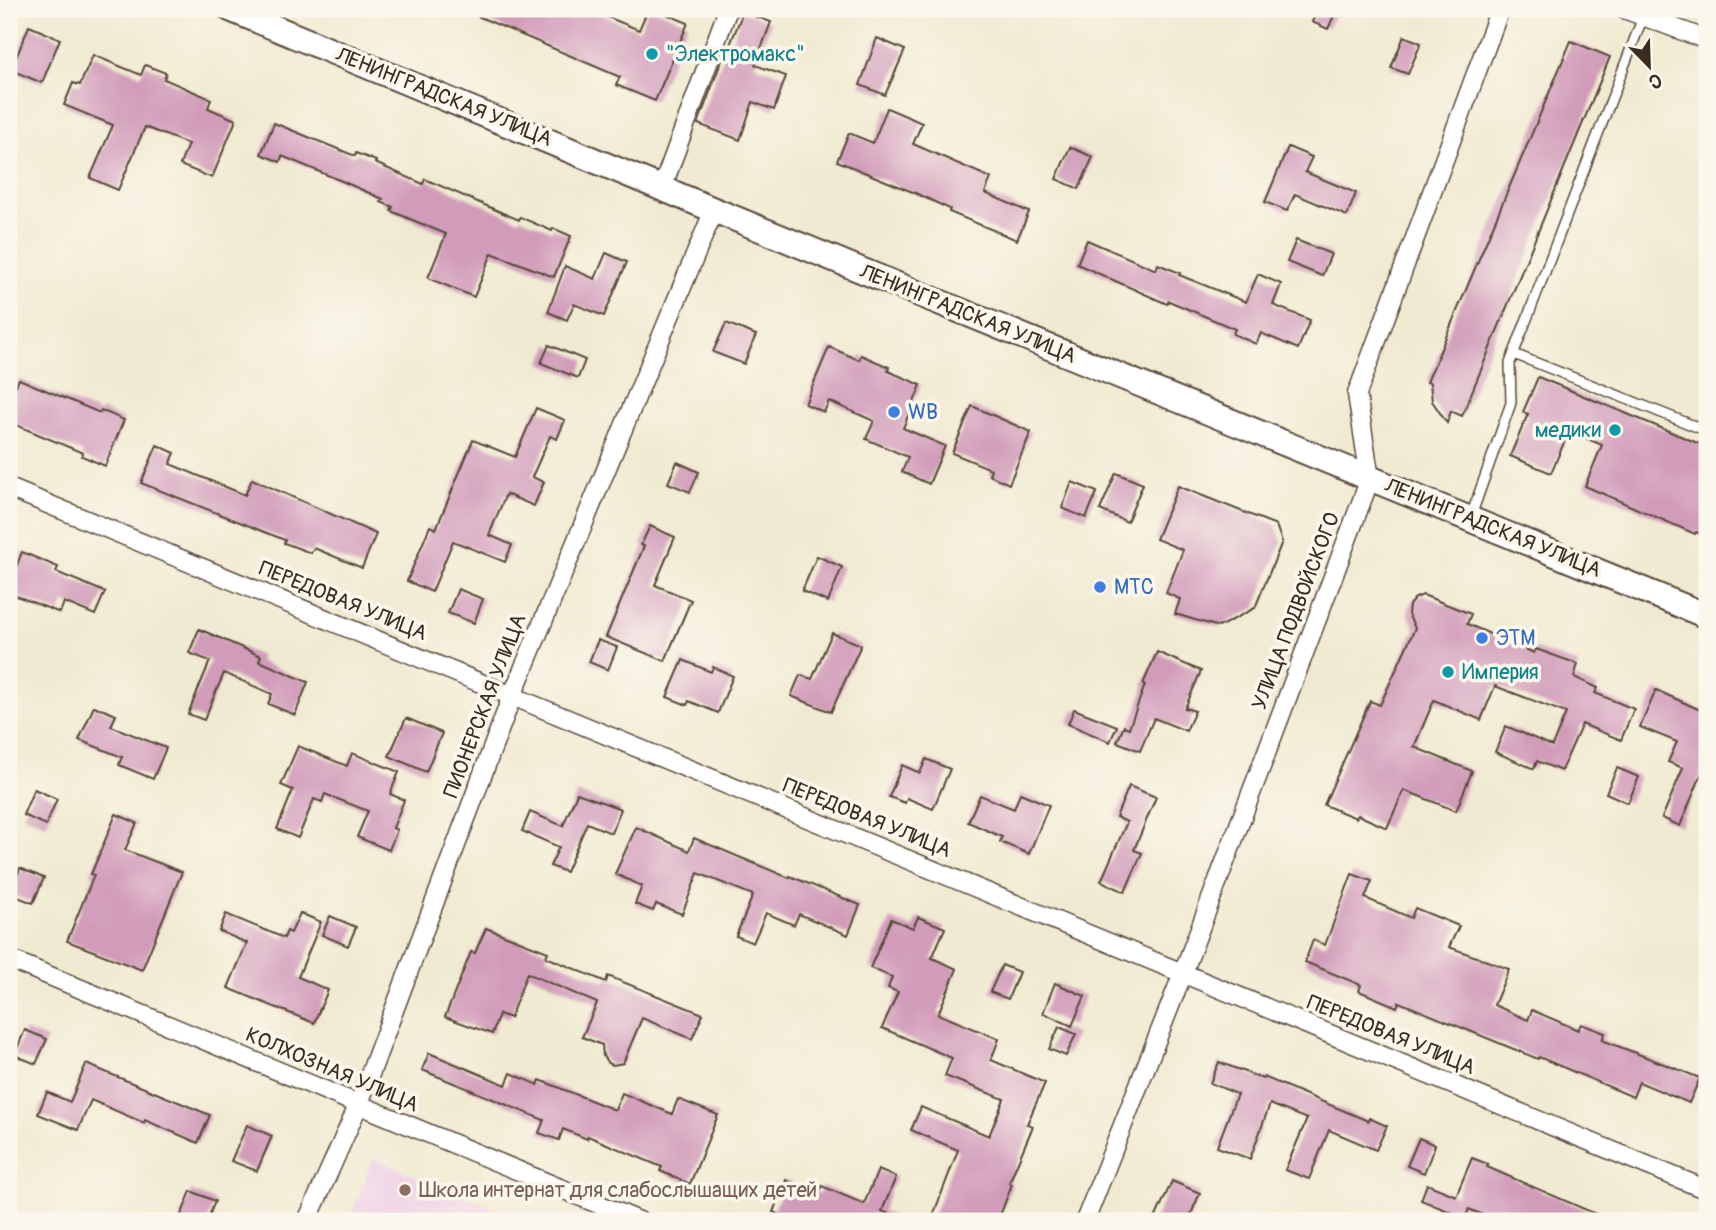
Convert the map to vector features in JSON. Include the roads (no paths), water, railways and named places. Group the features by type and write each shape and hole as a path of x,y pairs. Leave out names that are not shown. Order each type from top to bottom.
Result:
{"street":[{"name":"ЛЕНИНГРАДСКАЯ УЛИЦА","path":"230,9 1707,616"},
{"path":"662,188 728,9"},
{"name":"УЛИЦА ПОДВОЙСКОГО","path":"1084,1221 1183,973 1370,478 1357,394 1500,9"},
{"path":"1624,9 1707,40"},
{"name":"ПИОНЕРСКАЯ УЛИЦА","path":"307,1221 358,1106 512,696 714,210"},
{"name":"ПЕРЕДОВАЯ УЛИЦА","path":"9,488 1707,1190"},
{"name":"КОЛХОЗНАЯ УЛИЦА","path":"9,960 639,1221"}],"lane":[{"path":"1470,518 1511,403 1510,363 1643,18"},
{"path":"1514,354 1707,431"}],"place":[{"name":"\"Электромакс\"","path":"652,54"},
{"name":"WB","path":"894,412"},
{"name":"медики","path":"1615,430"},
{"name":"МТС","path":"1100,587"},
{"name":"ЭТМ","path":"1482,638"},
{"name":"Империя","path":"1448,672"},
{"name":"Школа интернат для слабослышащих детей","path":"405,1190"}]}
